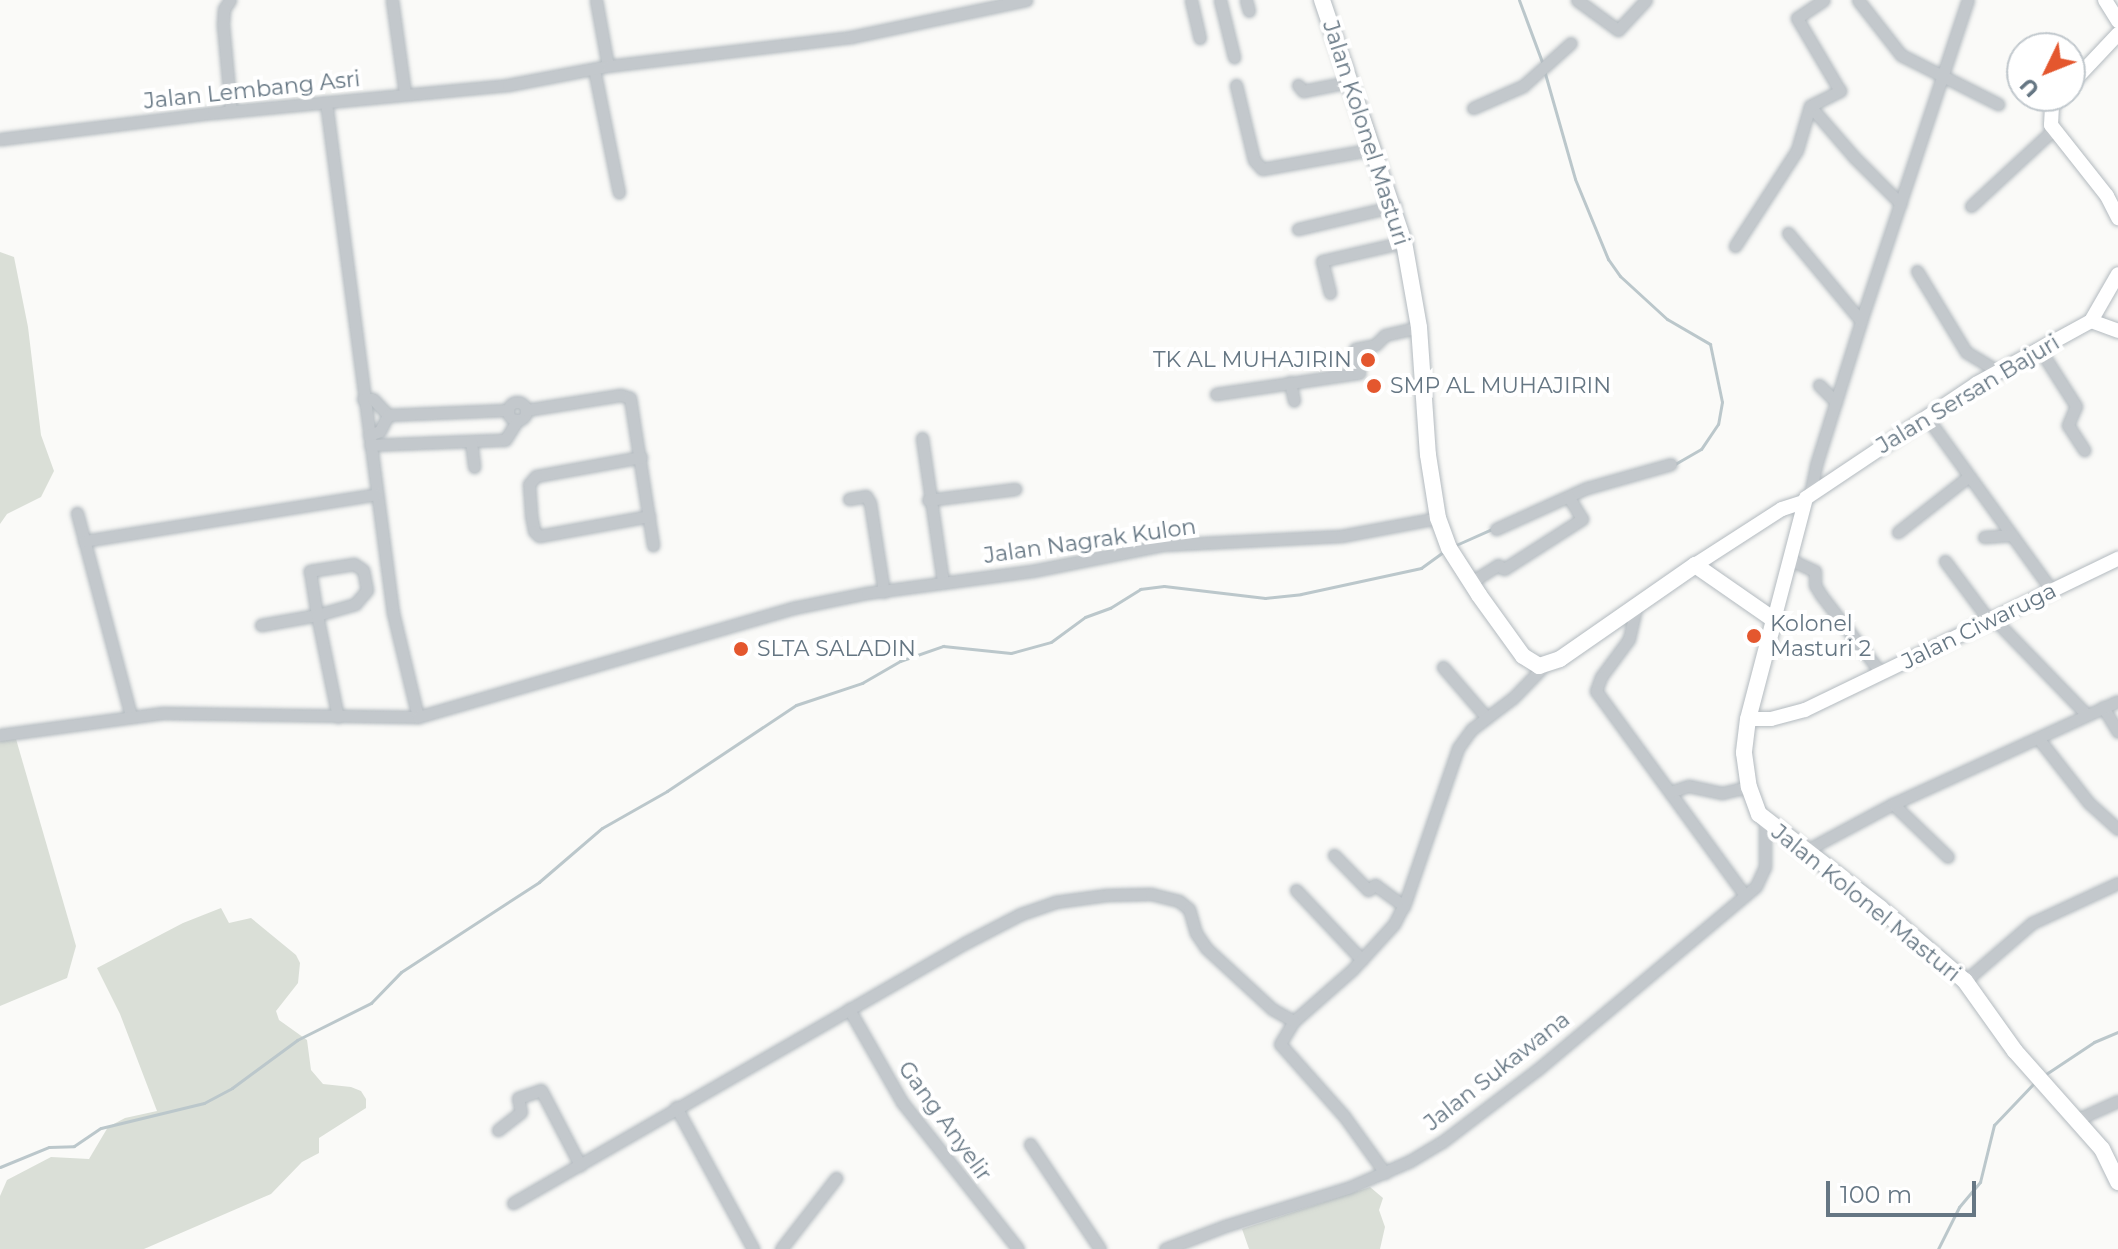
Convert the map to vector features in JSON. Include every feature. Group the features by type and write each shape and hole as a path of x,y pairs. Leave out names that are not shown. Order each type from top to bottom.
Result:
{"main road":[{"name":"Jalan Kolonel Masturi","path":"1322,0 1395,206 1404,242 1419,327 1428,455 1438,518 1449,548 1523,656 1535,665 1544,666"},
{"path":"2105,0 2118,21"},
{"path":"2086,70 2117,40 2118,34"},
{"path":"2050,112 2053,130 2107,196 2118,218"},
{"path":"2118,274 2091,321 2118,331"},
{"name":"Jalan Sersan Bajuri","path":"1695,565 1779,510 1807,498 1998,371 2091,321"},
{"path":"1544,666 1560,659 1637,602 1695,565 1774,620 1807,498"},
{"name":"Jalan Ciwaruga","path":"1748,719 1771,719 1798,713 1993,622 2118,559"},
{"name":"Jalan Kolonel Masturi","path":"1774,620 1748,719 1744,753 1749,787 1765,822 1880,908 1965,981 2015,1051 2102,1149 2118,1182"}],"street":[{"path":"230,0 224,9 223,25 231,111"},
{"path":"392,0 405,94"},
{"path":"596,0 608,66"},
{"name":"Jalan Lembang Asri","path":"0,139 231,111 508,85 608,66 851,37 1026,0"},
{"path":"1191,0 1200,38"},
{"path":"1220,0 1234,57"},
{"path":"1577,0 1618,30 1646,0"},
{"path":"1735,246 1797,150 1810,106 1840,91 1797,18 1824,0"},
{"path":"1858,0 1901,55 1943,79 1998,104"},
{"path":"1807,498 1861,321 1968,0"},
{"path":"1473,108 1523,86 1571,43"},
{"path":"594,69 619,193"},
{"path":"1298,85 1303,91 1349,82"},
{"path":"1236,85 1254,160 1262,169 1374,149"},
{"path":"326,102 393,613 418,717"},
{"path":"1810,106 1854,157 1901,204"},
{"path":"1971,206 2053,130"},
{"path":"1298,229 1395,206"},
{"path":"1788,233 1861,321"},
{"path":"1330,293 1322,261 1404,242"},
{"path":"1917,271 1966,352 1998,371"},
{"path":"1216,394 1359,373 1355,349 1375,345 1385,335 1419,327"},
{"path":"2039,348 2076,406 2068,425 2084,450"},
{"path":"1290,382 1294,401"},
{"path":"1819,385 1836,402"},
{"path":"526,410 627,396 632,402 653,545"},
{"path":"363,399 373,399 388,415 507,410 516,402 524,405 526,410 523,419 517,421 505,440 369,440"},
{"path":"507,410 509,416 517,421"},
{"path":"369,440 380,431 388,415"},
{"path":"1926,416 2052,591"},
{"path":"922,438 928,500 943,582"},
{"path":"471,441 474,467"},
{"path":"641,457 536,476 529,484 531,515 534,531 539,536 649,516"},
{"path":"1496,529 1569,497 1671,464"},
{"path":"1898,532 1968,477"},
{"path":"928,500 1015,489"},
{"path":"84,541 376,494"},
{"path":"849,499 866,496 870,503 884,592"},
{"path":"1471,582 1498,565 1504,569 1582,519 1569,497"},
{"path":"77,513 131,716"},
{"name":"Jalan Nagrak Kulon","path":"0,735 131,716 203,712 418,717 814,603 1032,571 1163,545 1341,536 1438,518"},
{"path":"1984,537 2012,535"},
{"path":"1791,560 1815,571 1815,585 1821,595 1881,673"},
{"path":"1945,561 1993,622 2087,715"},
{"path":"261,625 317,615 348,607 364,598 368,586 363,570 354,564 311,570 317,615 338,717"},
{"path":"1637,602 1629,639 1595,688 1745,895"},
{"path":"1385,1173 1344,1116 1279,1045 1294,1021 1362,960 1394,924 1404,906 1458,748 1544,666"},
{"path":"1443,667 1487,718"},
{"path":"1803,852 1893,804 2118,701"},
{"path":"2103,707 2118,732"},
{"path":"2038,738 2089,803 2118,829"},
{"path":"1670,792 1689,786 1722,793 1749,787"},
{"path":"1893,804 1948,857"},
{"name":"Jalan Sukawana","path":"1165,1249 1385,1173 1442,1142 1537,1070 1745,895 1764,873 1765,822"},
{"path":"1334,855 1368,890 1375,885 1404,906"},
{"path":"1965,981 2032,923 2118,883"},
{"path":"1296,890 1362,960"},
{"path":"513,1203 965,943 1040,906 1107,895 1151,894 1173,898 1184,904 1203,944 1272,1009 1294,1021"},
{"name":"Gang Anyelir","path":"849,1009 902,1102 1018,1249"},
{"path":"498,1130 521,1112 518,1098 541,1090 580,1165"},
{"path":"2078,1119 2118,1101"},
{"path":"676,1107 753,1249"},
{"path":"1030,1144 1100,1249"},
{"path":"781,1249 836,1178"}],"shaded area":[{"path":"0,252 14,257 28,327 41,435 54,471 41,497 7,514 0,524"},
{"path":"0,738 16,739 76,946 67,978 0,1006"},
{"path":"221,908 229,923 251,918 296,955 300,963 298,983 276,1011 279,1020 307,1040 311,1070 323,1084 361,1091 366,1099 366,1108 319,1138 319,1153 302,1162 271,1194 144,1249 0,1249 0,1196 7,1180 51,1157 89,1159 108,1127 125,1118 157,1111 120,1014 97,968 183,923"},
{"path":"1370,1187 1383,1198 1379,1210 1385,1227 1380,1249 1249,1249 1242,1229"}],"waterway":[{"path":"1519,0 1542,62"},
{"path":"1544,70 1575,179 1608,259 1620,276 1667,319 1710,344 1722,402 1718,424 1701,449 1675,464"},
{"path":"1456,545 1492,529"},
{"path":"0,1167 49,1147 74,1146 101,1128 204,1103 232,1088 297,1040 371,1003 401,972 539,882 602,828 667,791 796,705 862,683 900,661 943,646 1011,653 1051,642 1085,617 1110,608 1140,589 1164,586 1265,598 1301,594 1421,568 1442,553"},
{"path":"2043,1076 2094,1042 2118,1032"},
{"path":"1938,1249 1959,1207 1980,1182 1994,1125 2034,1083"}],"place":[{"name":"TK AL MUHAJIRIN","path":"1368,360"},
{"name":"SMP AL MUHAJIRIN","path":"1374,386"},
{"name":"Kolonel Masturi 2","path":"1754,636"},
{"name":"SLTA SALADIN","path":"741,649"}]}
